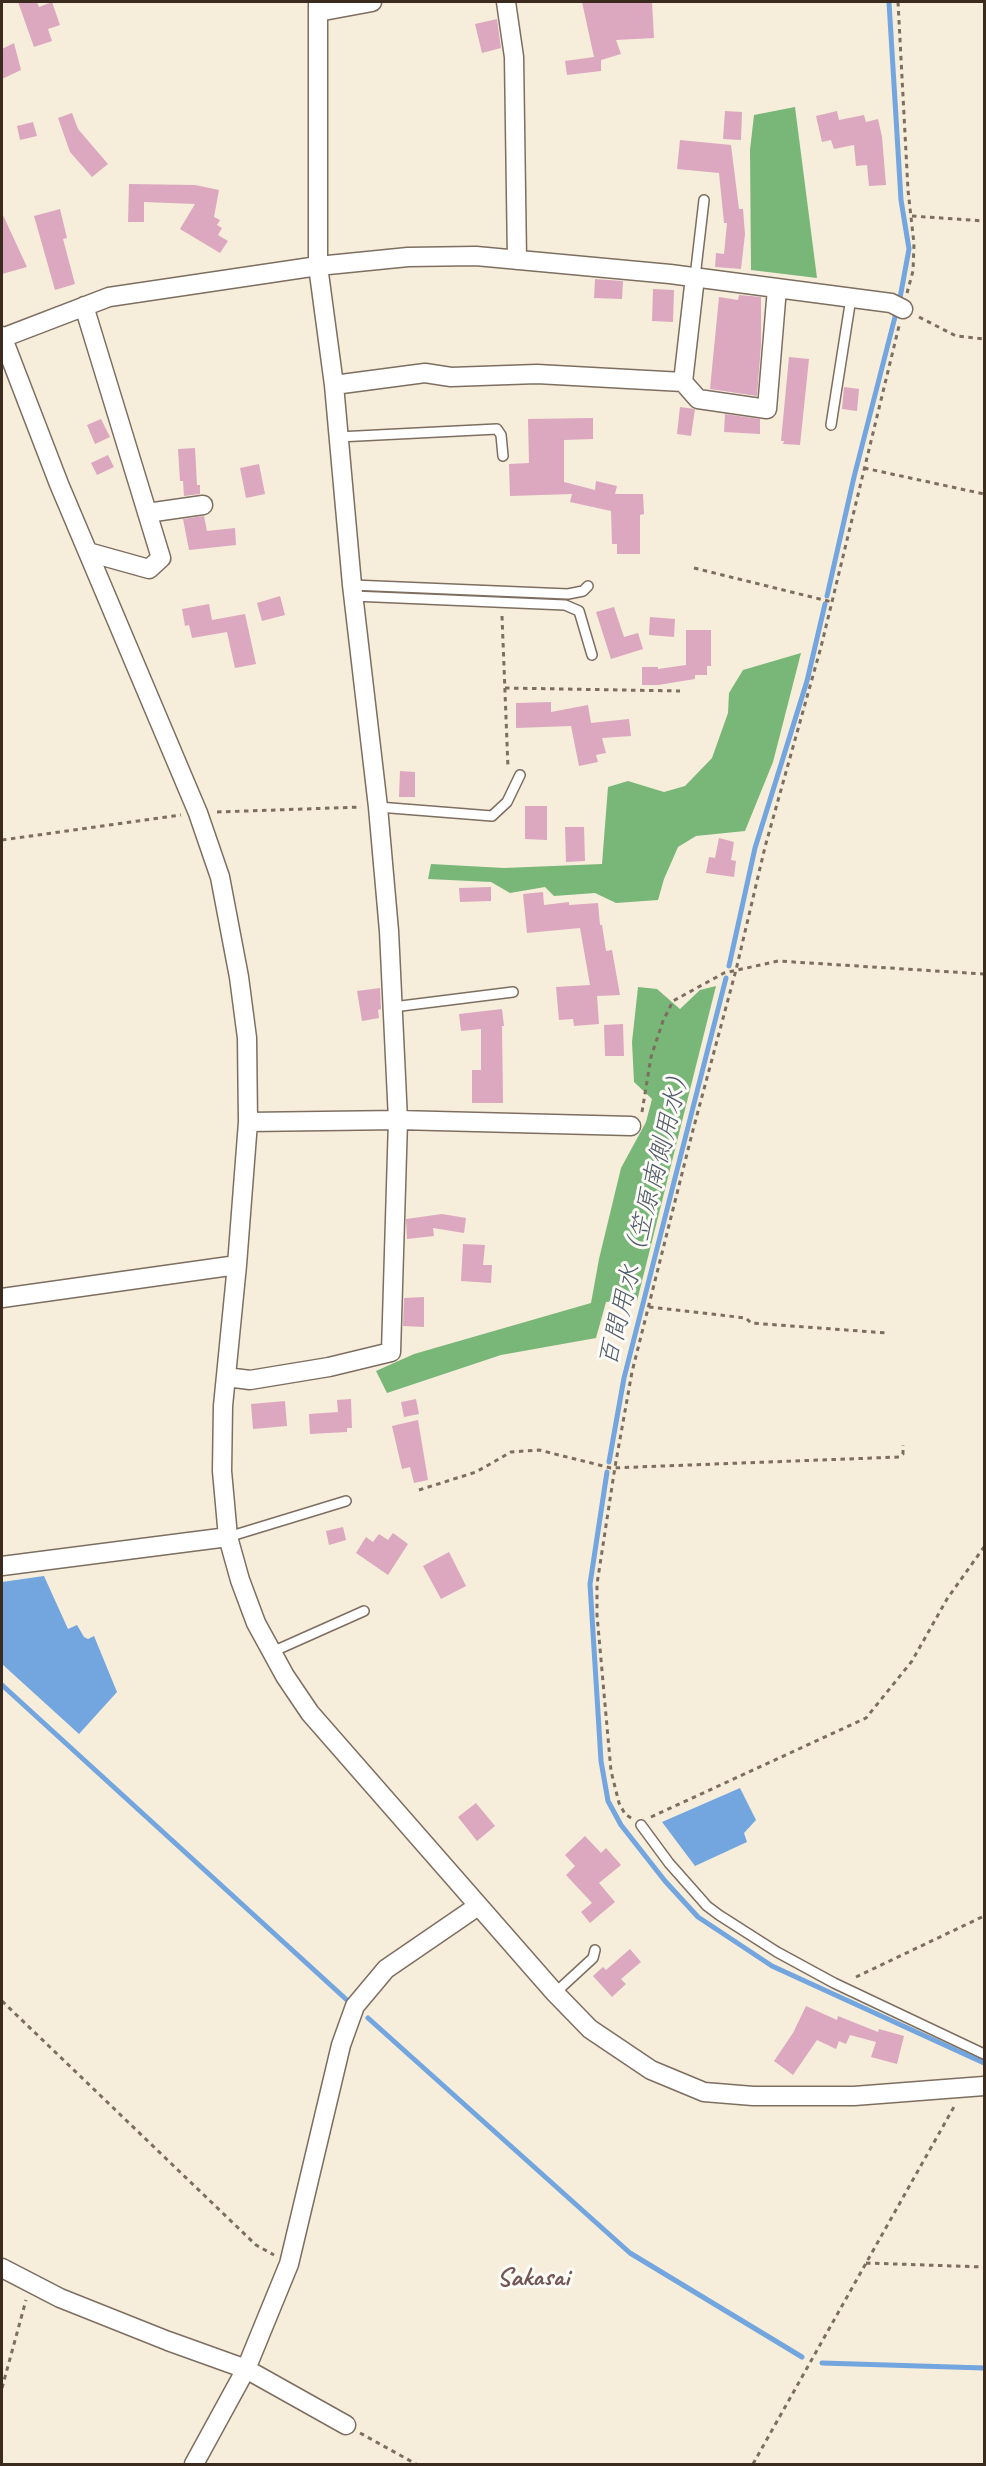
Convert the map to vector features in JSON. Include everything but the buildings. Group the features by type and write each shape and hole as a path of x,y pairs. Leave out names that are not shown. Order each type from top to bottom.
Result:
{"street":[{"path":"226,1377 250,1380 329,1367 391,1352 398,1120 393,1006 378,807 352,590 334,385 318,266 318,7 372,2"},
{"path":"506,2 514,57 516,260"},
{"path":"903,309 891,303 695,277 476,256 408,257 318,266 109,297 2,337 59,484 198,813 220,878 240,977 247,1038 248,1122 226,1377 222,1471 228,1537 256,1623 285,1676 310,1713 555,1992 590,2029 651,2070 704,2092 753,2096 854,2096 984,2086"},
{"path":"683,382 695,277"},
{"path":"334,385 425,373 451,377 537,374 683,382 698,399 767,409 777,288"},
{"path":"84,306 160,558 149,569 88,552"},
{"path":"147,513 203,504"},
{"path":"248,1122 398,1120 631,1126"},
{"path":"2,1298 237,1265"},
{"path":"2,1566 228,1537"},
{"path":"194,2464 246,2369 289,2264 341,2044 355,2006 386,1969 478,1906"},
{"path":"2,2268 60,2298 246,2369 345,2425"}],"lane":[{"path":"695,277 704,200"},
{"path":"831,424 850,298"},
{"path":"338,437 497,429 501,435 503,456"},
{"path":"352,590 568,594 583,591 588,586"},
{"path":"352,590 565,605 579,611 592,656"},
{"path":"378,807 492,816 507,802 520,775"},
{"path":"393,1006 513,992"},
{"path":"228,1537 346,1501"},
{"path":"272,1652 364,1611"},
{"path":"641,1825 669,1863 707,1906 777,1953 834,1983 984,2054"},
{"path":"555,1992 593,1958 595,1950"}],"path":[{"path":"898,2 914,244 913,271 832,602 765,847 736,970 632,1372 597,1584 597,1615 611,1771 615,1791 625,1814 641,1825 655,1814 866,1718 912,1661 947,1599 984,1547"},
{"path":"912,216 984,221"},
{"path":"903,309 956,336 984,339"},
{"path":"864,468 984,494"},
{"path":"694,568 832,602"},
{"path":"501,602 510,796"},
{"path":"505,688 680,692"},
{"path":"2,840 198,813 378,807"},
{"path":"631,1126 643,1110 651,1057 663,1021 673,1001 710,980 736,970 778,961 984,974"},
{"path":"649,1307 746,1318 751,1323 886,1333"},
{"path":"419,1490 476,1472 511,1452 539,1450 611,1468 899,1457 903,1454 903,1446"},
{"path":"834,1983 855,1978 984,1916"},
{"path":"2,2001 256,2245 289,2264"},
{"path":"753,2464 964,2088"},
{"path":"866,2263 984,2267"},
{"path":"2,2388 30,2283"},
{"path":"345,2425 416,2464"}],"green space":[{"path":"795,107 817,278 751,270 750,150 754,115"},
{"path":"801,653 773,762 745,831 696,836 678,847 664,879 658,900 616,903 595,893 554,896 545,887 510,893 491,882 428,879 431,864 504,868 602,864 608,787 628,781 664,792 685,786 712,758 728,713 729,693 743,670"},
{"path":"716,986 637,1301 606,1302 596,1338 501,1355 387,1393 376,1371 414,1354 591,1303 621,1168 646,1122 652,1099 634,1082 632,1042 638,987 657,989 680,1009 700,990"}],"water":[{"path":"44,1576 68,1629 77,1625 84,1637 88,1639 94,1636 117,1692 79,1734 2,1664 2,1582"},
{"path":"740,1788 756,1820 744,1833 747,1842 695,1866 662,1822"}],"waterway":[{"name":"百間用水（笠原南側用水）","path":"889,2 901,200 909,249 900,298"},
{"name":"百間用水（笠原南側用水）","path":"827,596 854,477 896,313"},
{"name":"百間用水（笠原南側用水）","path":"729,966 755,848 807,681 825,604"},
{"name":"百間用水（笠原南側用水）","path":"609,1462 624,1378 726,978"},
{"name":"百間用水（笠原南側用水）","path":"607,1472 590,1584 601,1761 608,1801 621,1825 665,1881 698,1917 772,1966 984,2063"},
{"path":"2,1685 348,2001"},
{"path":"368,2018 630,2253 802,2357"},
{"path":"822,2363 984,2368"}],"district":[{"name":"Sakasai","path":"533,2278"}]}
